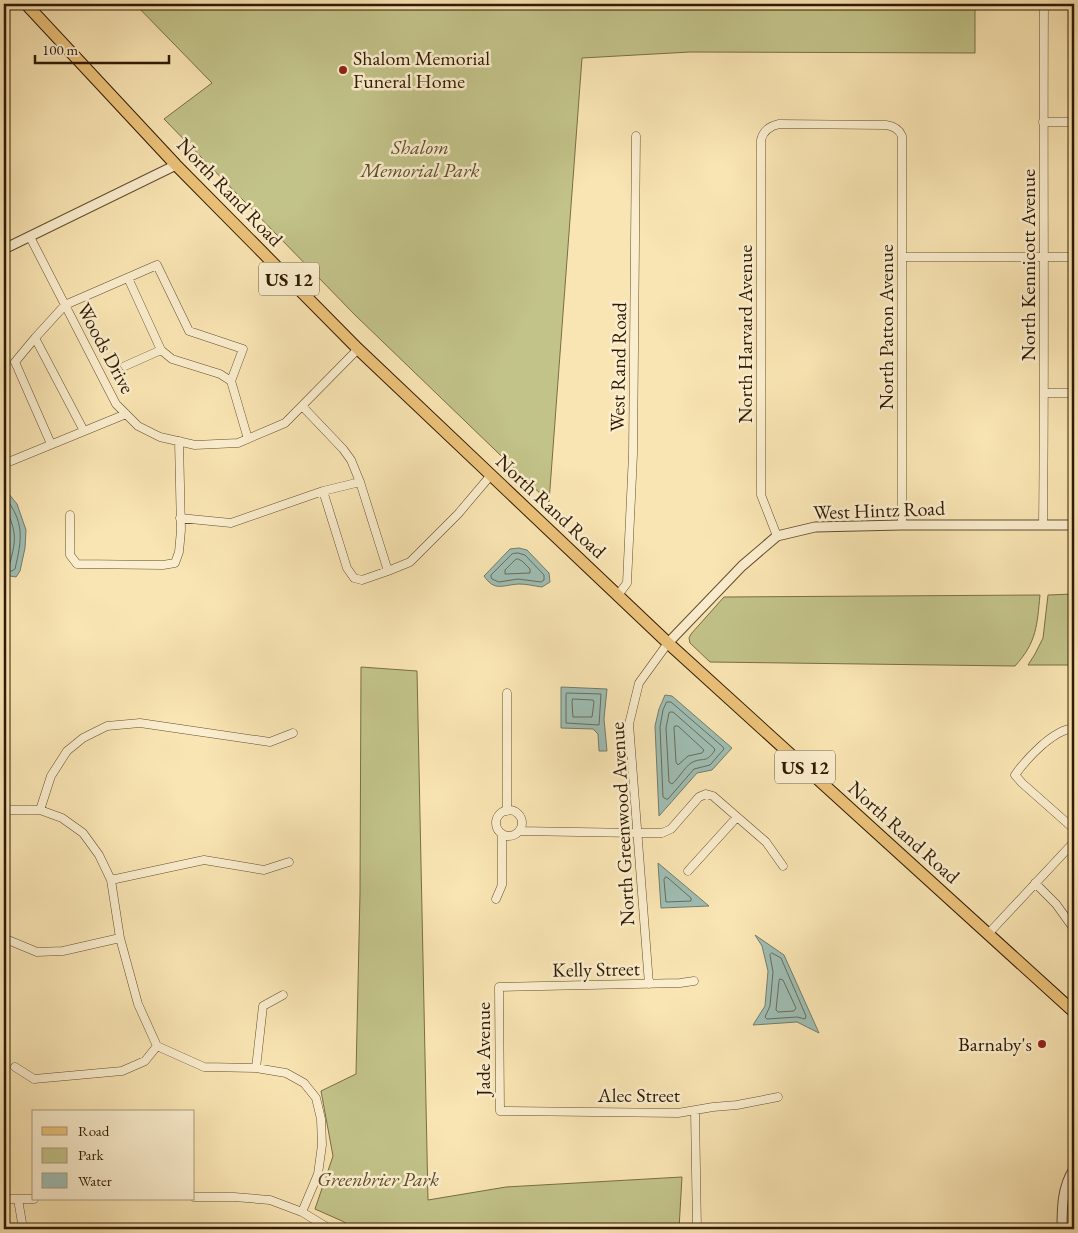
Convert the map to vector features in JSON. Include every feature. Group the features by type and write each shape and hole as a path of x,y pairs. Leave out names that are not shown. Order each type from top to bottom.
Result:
{"main road":[{"name":"North Rand Road","path":"26,4 176,165 358,348 668,643 1074,1012"}],"street":[{"name":"North Kennicott Avenue","path":"1043,525 1045,393 1044,4"},
{"path":"1043,122 1074,122"},
{"name":"North Patton Avenue","path":"767,130 780,124 886,125 894,127 902,136 902,525"},
{"name":"North Harvard Avenue","path":"767,130 761,140 761,495 777,536"},
{"name":"West Rand Road","path":"618,595 627,583 633,454 636,136"},
{"path":"4,248 176,165"},
{"name":"Woods Drive","path":"30,236 116,404 138,426 160,437 195,445 238,443 285,423 358,348"},
{"path":"903,257 1074,257"},
{"path":"51,444 15,362 65,305 157,265 188,331 243,348 231,381 248,439"},
{"path":"128,278 161,350 172,359 220,374 231,381"},
{"path":"35,338 84,431"},
{"path":"124,366 161,350"},
{"path":"1045,393 1074,393"},
{"path":"302,406 343,449 350,460 360,482 388,572"},
{"path":"11,461 126,414"},
{"path":"70,514 70,555 77,564 163,565 175,563 179,552 179,442"},
{"path":"323,492 347,568 351,575 362,580 388,572 410,562 458,514 491,475"},
{"path":"180,518 231,523 323,492 360,482"},
{"name":"West Hintz Road","path":"668,643 742,566 777,536 815,527 1074,525"},
{"name":"North Greenwood Avenue","path":"649,984 629,724 639,683 668,643"},
{"path":"507,693 507,811"},
{"path":"40,810 50,776 67,751 82,738 108,726 140,723 270,742 293,733"},
{"path":"1074,728 1048,740 1029,757 1015,775 1074,829"},
{"path":"519,831 522,823 515,812 507,811 500,814 496,822 498,829 502,834 509,836 519,831 662,832 671,829 698,797 706,794 713,796 766,842 783,866"},
{"path":"4,810 40,810 62,818 83,833 99,855 111,880 120,938 138,1004 157,1046 204,1067 256,1068 286,1073 304,1083 316,1098 321,1119 322,1145 318,1174 302,1212"},
{"path":"688,871 737,817"},
{"path":"496,899 502,885 502,834"},
{"path":"988,934 1074,842"},
{"path":"111,880 204,860 264,870 289,862"},
{"path":"1035,883 1056,904 1074,929"},
{"path":"8,940 38,952 63,951 120,938"},
{"name":"Kelly Street","path":"500,987 649,984 694,981"},
{"name":"Jade Avenue","path":"500,987 500,1111"},
{"path":"256,1068 264,1006 282,995"},
{"path":"15,1067 34,1079 122,1071 145,1061 157,1046"},
{"name":"Alec Street","path":"500,1111 678,1113 778,1097"},
{"path":"695,1111 697,1229 788,1229"},
{"path":"1062,1229 1064,1195 1074,1169"},
{"path":"195,1197 234,1196 270,1200 302,1212 330,1229"},
{"path":"4,1199 32,1199"},
{"path":"18,1199 23,1229"}],"green space":[{"name":"Shalom Memorial Park","path":"135,4 975,4 975,53 690,52 582,58 549,502 355,315 164,119 212,83"},
{"path":"1074,594 1074,665 1028,665 1043,638 1048,595"},
{"path":"1040,595 1035,633 1028,649 1015,666 710,662 690,643 689,638 724,597"},
{"name":"Greenbrier Park","path":"361,667 417,671 428,1200 506,1187 682,1177 679,1229 355,1229 315,1209 333,1156 321,1091 356,1074 360,894"}],"water":[{"path":"4,488 17,504 26,530 25,548 20,571 16,577 4,575"},
{"path":"519,548 527,550 549,573 550,582 542,587 519,584 495,586 488,581 484,576 510,549"},
{"path":"561,687 607,689 604,719 607,751 599,751 598,734 593,729 561,728"},
{"path":"665,695 672,696 732,748 712,770 697,773 659,816 655,726"},
{"path":"658,863 709,906 661,908"},
{"path":"755,935 784,955 819,1033 797,1022 753,1025 765,1006 768,971 762,946"}],"place":[{"name":"Shalom Memorial Funeral Home","path":"343,70"},
{"name":"Barnaby's","path":"1042,1044"}]}
